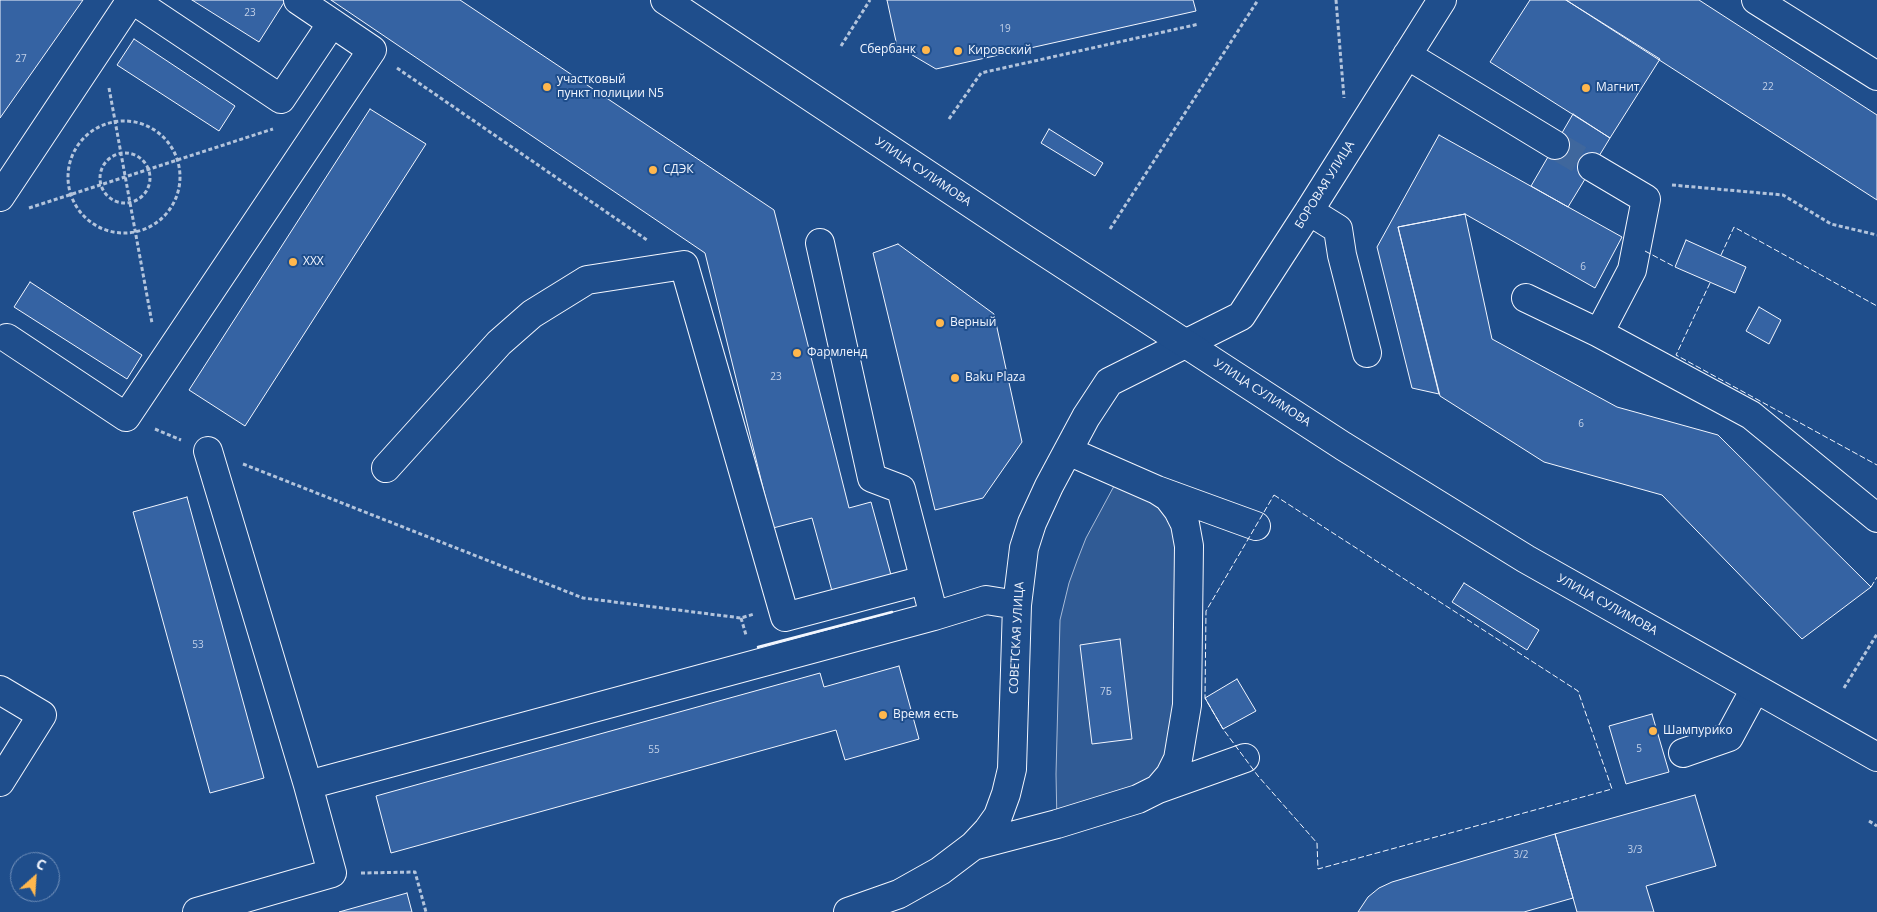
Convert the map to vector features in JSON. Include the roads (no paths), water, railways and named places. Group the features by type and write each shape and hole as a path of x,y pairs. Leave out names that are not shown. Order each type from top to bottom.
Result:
{"main road":[{"path":"0,197 132,0 281,99 332,23"},
{"path":"7,338 126,417 372,50 298,0"},
{"name":"УЛИЦА СУЛИМОВА","path":"665,0 1343,446 1526,560 1877,757"},
{"name":"БОРОВАЯ УЛИЦА","path":"1184,343 1241,316 1442,0"},
{"path":"1756,0 1877,76"},
{"path":"1407,55 1555,145"},
{"path":"1592,166 1646,200 1632,270 1599,333"},
{"path":"1309,211 1338,228 1342,255 1367,353"},
{"path":"820,243 872,478 901,489 934,616"},
{"path":"386,468 499,343 532,314 586,280 684,265 785,617 924,580"},
{"path":"1526,298 1599,333 1751,416 1877,518"},
{"name":"СОВЕТСКАЯ УЛИЦА","path":"863,910 899,894 940,871 973,846 998,816 1012,769 1017,605 1024,548 1032,523 1086,416 1109,382 1184,343"},
{"path":"197,912 332,873 308,785 208,451"},
{"path":"1068,451 1157,490 1256,526"},
{"path":"1157,490 1168,497 1178,510 1185,524 1189,554 1187,705 1184,734 1178,759 1170,775 1158,789"},
{"path":"308,785 934,616 986,600 1017,605"},
{"path":"1683,753 1728,737 1756,689"},
{"path":"0,690 42,715 0,782"},
{"path":"973,846 1129,802 1158,789 1246,758"}],"tunnel":[{"path":"1555,145 1592,167"}],"place":[{"name":"Сбербанк","path":"926,50"},
{"name":"Кировский","path":"958,51"},
{"name":"участковый пункт полиции N5","path":"547,87"},
{"name":"Магнит","path":"1586,88"},
{"name":"СДЭК","path":"653,170"},
{"name":"XXX","path":"293,262"},
{"name":"Верный","path":"940,323"},
{"name":"Фармленд","path":"797,353"},
{"name":"Baku Plaza","path":"955,378"},
{"name":"Время есть","path":"883,715"},
{"name":"Шампурико","path":"1653,731"}]}
